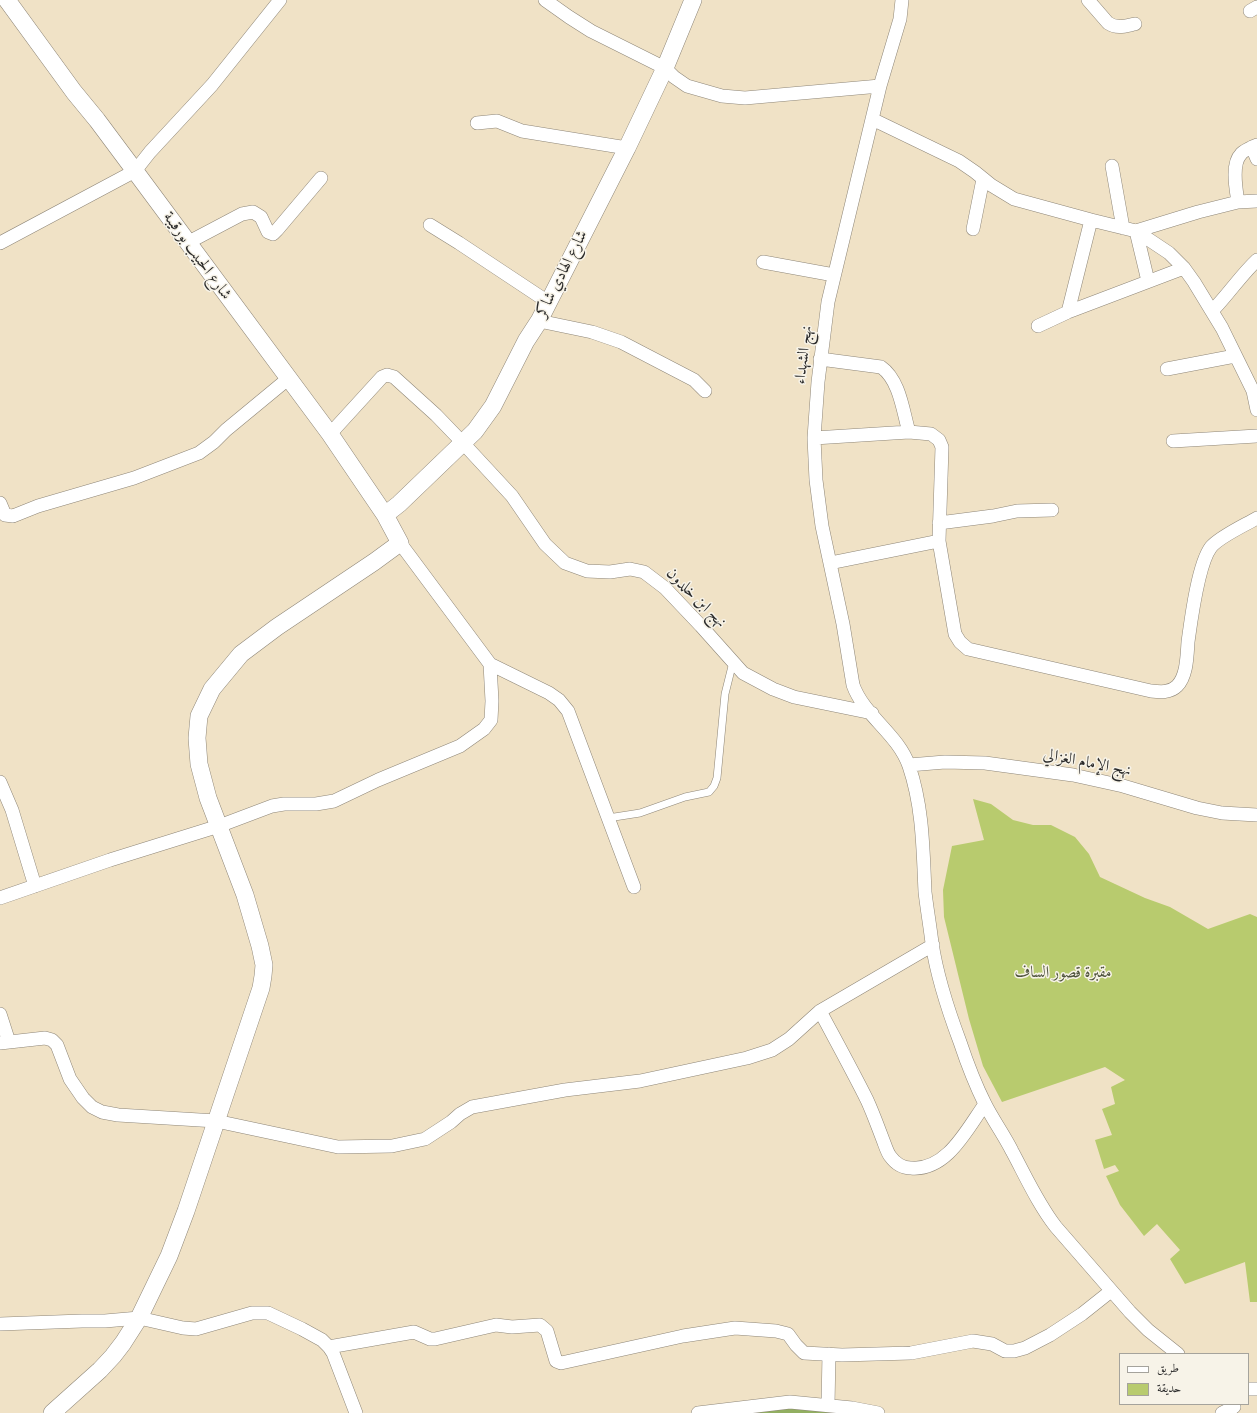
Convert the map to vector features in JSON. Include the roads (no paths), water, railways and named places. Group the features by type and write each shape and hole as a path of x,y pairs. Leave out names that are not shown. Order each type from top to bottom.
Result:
{"street":[{"name":"شارع الحبيب بورقيبة","path":"7,0 330,434 385,515 400,543"},
{"path":"0,242 135,171 150,152 212,84 280,0"},
{"path":"545,0 591,31 665,68 674,77 687,86 722,96 744,98 880,86"},
{"name":"شارع الهادي شاكر","path":"385,515 399,504 464,443 475,431 493,406 526,342 539,321 627,148 665,68 693,0"},
{"name":"نهج الشهداء","path":"902,0 900,19 880,86 828,302 820,359 814,438 816,480 822,526 843,624 853,685 856,692 895,741 909,765 915,787 922,832 926,894 939,978 948,1011 972,1077 985,1104 1012,1150 1046,1214 1056,1227 1148,1330 1177,1353"},
{"path":"1088,0 1108,24 1117,27 1135,24"},
{"path":"872,119 959,162 1000,192 1014,199 1136,231 1169,253 1184,268 1212,310 1253,391 1257,410"},
{"path":"477,123 497,121 522,131 627,148"},
{"path":"1238,202 1235,175 1236,163 1241,154 1255,150"},
{"path":"1112,166 1122,228"},
{"path":"188,243 242,214 253,212 261,217 268,232 272,234 322,178"},
{"path":"973,229 983,179"},
{"path":"1136,231 1198,212 1238,202 1257,200"},
{"path":"1068,312 1090,220"},
{"path":"430,225 548,302"},
{"path":"1136,231 1148,281"},
{"path":"1212,310 1227,296 1244,272 1257,260"},
{"path":"763,262 834,275"},
{"path":"1038,326 1068,312 1184,268"},
{"path":"539,321 592,332 621,342 694,380 705,391"},
{"path":"1167,369 1235,356"},
{"path":"820,359 881,368 886,371 890,375 896,388 909,432"},
{"name":"نهج ابن خلدون","path":"330,434 382,377 391,375 398,379 464,443 512,496 545,544 565,563 587,571 610,572 630,570 644,572 665,588 743,672 755,680 772,689 794,697 872,713"},
{"path":"0,503 5,515 13,516 38,506 134,478 199,453 289,378"},
{"path":"814,438 909,432 931,434 939,440 942,447 939,541 955,634 960,642 968,649 1151,691 1169,691 1177,686 1182,678 1198,585 1204,562 1210,548 1217,542 1257,518"},
{"path":"1173,441 1257,436"},
{"path":"939,523 993,516 1017,511 1052,510"},
{"path":"830,563 939,541"},
{"path":"52,1413 100,1370 113,1356 139,1318 169,1256 186,1211 258,998 264,964 260,946 245,895 208,798 199,764 197,744 199,716 212,689 229,666 241,654 277,627 400,543 490,664 549,693 559,700 568,711 634,887"},
{"path":"0,898 110,860 219,826 272,806 284,804 316,804 334,801 378,780 460,746 484,730 490,720 492,701 490,664"},
{"name":"نهج الإمام الغزالي","path":"909,765 945,762 984,763 1073,775 1123,786 1203,809 1222,813 1257,815"},
{"path":"0,782 14,816 35,886"},
{"path":"0,1014 5,1042 45,1038 52,1040 57,1045 70,1079 92,1107 102,1112 118,1115 216,1121 338,1147 392,1146 425,1139 472,1107 565,1090 640,1080 747,1058 772,1050 788,1039 820,1011 933,945"},
{"path":"820,1011 867,1101 890,1156 896,1163 906,1168 917,1169 927,1167 939,1160 949,1153 960,1141 985,1104"},
{"path":"329,1347 414,1332 430,1339 435,1339 496,1325 512,1327 540,1325 547,1331 556,1361 561,1363 683,1336 735,1328 776,1331 788,1334 804,1353 911,1353 973,1341 992,1344 1004,1351 1014,1351 1025,1348 1050,1335 1082,1314 1111,1290"},
{"path":"0,1324 82,1320 105,1321 139,1318 183,1328 196,1328 252,1313 268,1314 302,1329 322,1340 329,1347 333,1353 356,1413"},
{"path":"828,1405 829,1354"},
{"path":"698,1413 790,1402 828,1405 878,1413"},
{"path":"1222,1413 1235,1408"}],"lane":[{"path":"608,818 640,813 685,798 709,792 714,786 718,778 725,694 734,662"}],"park label":[{"name":"مقبرة قصور الساف","path":"1063,973"}]}
